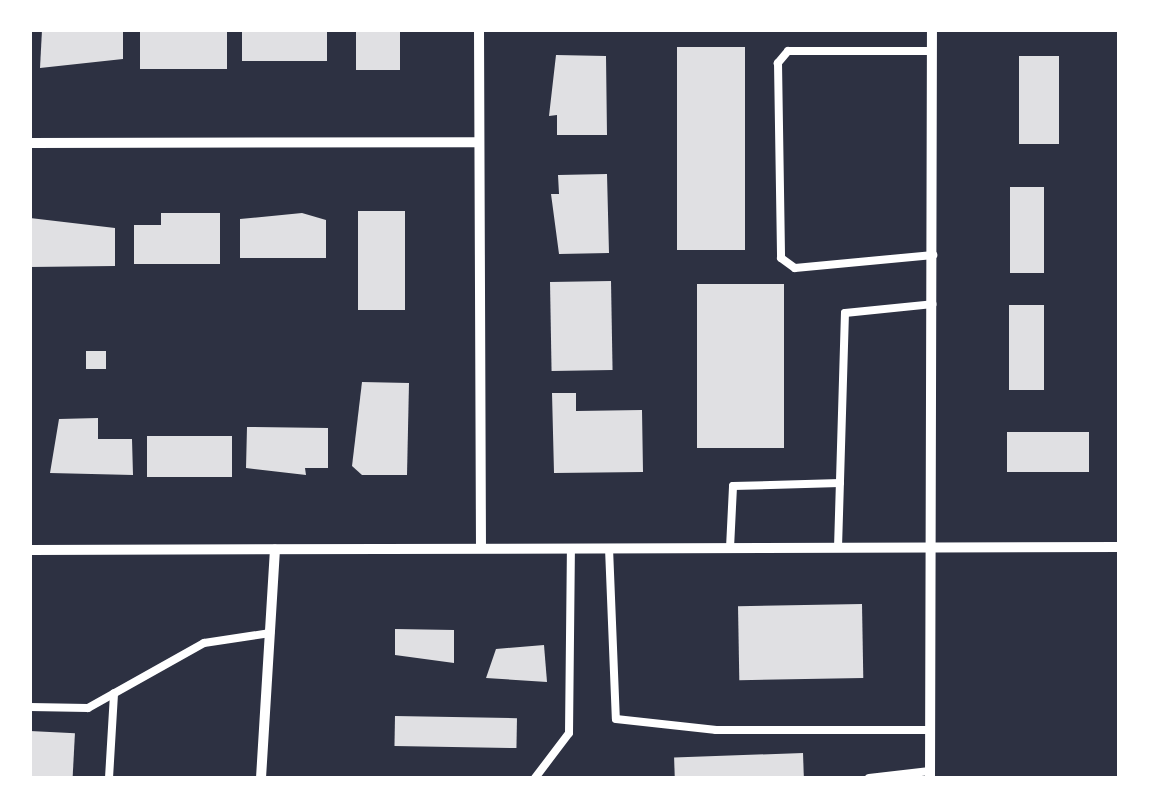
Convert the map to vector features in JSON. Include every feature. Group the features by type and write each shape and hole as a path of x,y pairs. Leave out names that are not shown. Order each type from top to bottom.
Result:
{"street":[{"path":"478,30 481,548"},
{"path":"930,774 934,548 932,30"},
{"path":"30,144 479,142"},
{"path":"30,550 1119,547"},
{"path":"261,778 276,549"}],"lane":[{"path":"932,51 788,50 778,63 781,258 795,268 933,254"},
{"path":"838,548 846,313 933,304"},
{"path":"730,548 733,486 840,483"},
{"path":"535,778 569,733 571,548"},
{"path":"608,548 616,719 716,730 931,730"},
{"path":"30,707 88,708 204,643 270,633"},
{"path":"109,778 114,692"},
{"path":"869,778 930,774"}],"building":[{"path":"42,30 123,30 123,59 40,68"},
{"path":"242,30 327,30 327,61 242,61"},
{"path":"356,30 400,30 400,70 356,70"},
{"path":"140,31 227,31 227,69 140,69"},
{"path":"677,47 745,47 745,250 677,250"},
{"path":"556,55 606,56 607,135 557,135 557,115 549,116"},
{"path":"1019,56 1059,56 1059,144 1019,144"},
{"path":"607,174 609,253 559,254 551,194 559,194 558,175"},
{"path":"1010,187 1044,187 1044,273 1010,273"},
{"path":"358,211 405,211 405,310 358,310"},
{"path":"161,213 220,213 220,264 134,264 134,225 161,225"},
{"path":"302,213 326,220 326,258 240,258 240,219"},
{"path":"30,218 115,228 115,266 30,267"},
{"path":"611,281 613,370 552,371 550,282"},
{"path":"697,284 784,284 784,448 697,448"},
{"path":"1009,305 1044,305 1044,390 1009,390"},
{"path":"86,351 106,351 106,369 86,369"},
{"path":"362,382 409,383 407,475 362,475 352,466"},
{"path":"552,393 576,393 576,411 642,410 643,472 554,473"},
{"path":"98,418 98,439 132,439 133,475 50,473 59,419"},
{"path":"247,427 328,428 328,468 305,468 306,475 246,468"},
{"path":"1007,432 1089,432 1089,472 1007,472"},
{"path":"147,436 232,436 232,477 147,477"},
{"path":"862,604 863,678 739,680 738,606"},
{"path":"395,629 454,630 454,663 395,655"},
{"path":"544,645 547,682 486,678 496,649"},
{"path":"395,716 517,718 516,748 394,746"},
{"path":"30,731 75,733 73,778 30,778"},
{"path":"803,753 804,778 675,778 674,758"}]}
